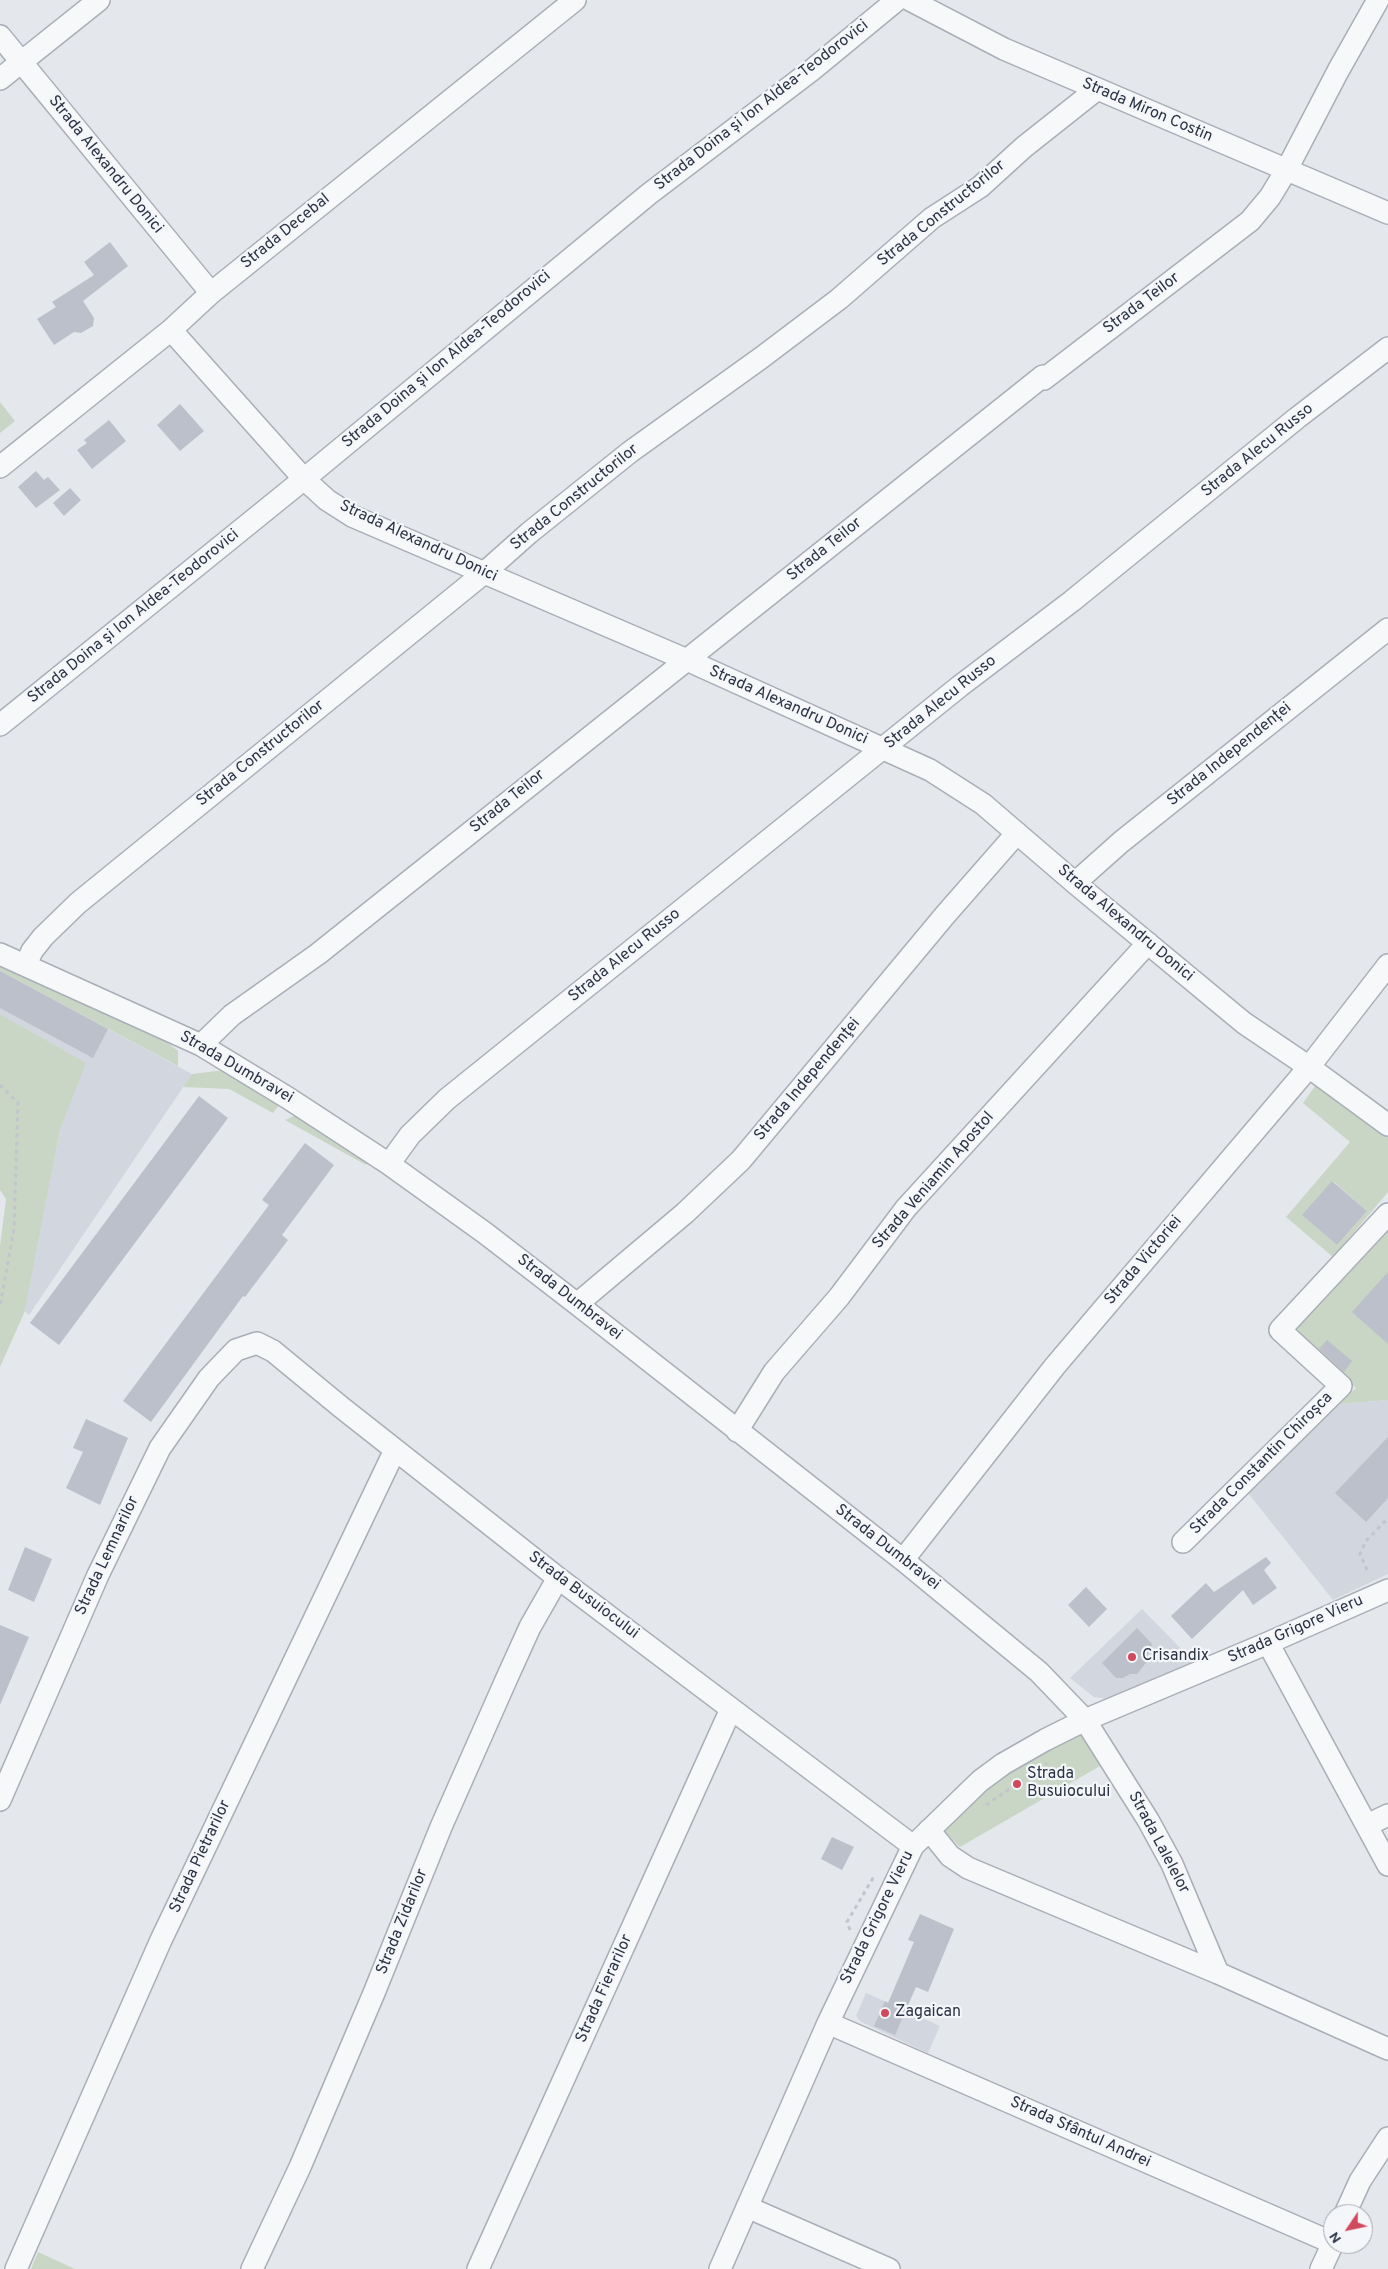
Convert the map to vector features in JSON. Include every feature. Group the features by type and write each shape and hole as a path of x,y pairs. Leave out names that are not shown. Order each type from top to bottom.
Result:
{"street":[{"path":"0,79 99,0"},
{"name":"Strada Decebal","path":"0,467 171,330 211,293 575,0"},
{"name":"Strada Doina și Ion Aldea-Teodorovici","path":"0,725 304,479 649,194 812,70 897,0"},
{"name":"Strada Miron Costin","path":"910,0 1004,49 1096,90 1388,213"},
{"name":"Strada Teilor","path":"201,1045 232,1015 318,954 1043,376 1044,379 1250,221 1270,197 1287,169 1338,71 1378,0"},
{"name":"Strada Alexandru Donici","path":"0,36 211,293"},
{"name":"Strada Constructorilor","path":"26,965 32,951 42,937 78,902 484,573 529,533 630,452 761,358 839,299 932,218 980,187 1024,148 1096,90"},
{"name":"Strada Alexandru Donici","path":"171,330 304,479 327,500 352,516 687,660 930,770 983,804 1244,1023 1309,1067 1388,1125"},
{"name":"Strada Alecu Russo","path":"389,1164 410,1135 447,1099 960,686 1072,601 1297,418 1388,348"},
{"name":"Strada Independenței","path":"1075,883 1122,842 1388,629"},
{"name":"Strada Independenţei","path":"577,1304 685,1213 741,1160 946,914 1017,833"},
{"name":"Strada Veniamin Apostol","path":"737,1431 774,1372 839,1297 906,1208 1148,944"},
{"name":"Strada Dumbravei","path":"0,954 201,1045 288,1098 389,1164 485,1233 903,1560 1038,1672 1085,1720"},
{"name":"Strada Victoriei","path":"903,1560 1055,1366 1309,1067 1388,965"},
{"name":"Strada Constantin Chiroșca","path":"1183,1542 1340,1386 1280,1330 1388,1214"},
{"name":"Strada Busuiocului","path":"257,1343 273,1351 558,1578 912,1846"},
{"name":"Strada Lemnarilor","path":"0,1800 94,1584 160,1448 209,1378 236,1350 257,1343"},
{"name":"Strada Pietrarilor","path":"16,2269 161,1940 395,1450"},
{"name":"Strada Zidarilor","path":"252,2269 300,2166 442,1827 506,1680 530,1627 558,1578"},
{"name":"Strada Grigore Vieru","path":"720,2269 828,2023 912,1846 980,1781 1003,1764 1085,1720 1388,1590"},
{"path":"1268,1643 1388,1865"},
{"name":"Strada Fierarilor","path":"478,2269 731,1708"},
{"name":"Strada Lalelelor","path":"1085,1720 1148,1820 1172,1864 1218,1973"},
{"path":"1366,1825 1388,1815"},
{"path":"929,1830 950,1856 968,1868 1218,1973 1388,2049"},
{"name":"Strada Sfântul Andrei","path":"828,2023 1323,2239"},
{"path":"1349,2204 1360,2180 1388,2138"},
{"path":"748,2208 890,2269"},
{"path":"1321,2269 1328,2254"}],"path":[{"path":"0,1085 18,1103 14,1229 0,1306"},
{"path":"1367,1570 1360,1554 1366,1541 1388,1518"},
{"path":"980,1809 1046,1765 1051,1759"},
{"path":"852,1939 848,1922 873,1878 879,1873"}],"shaded area":[{"path":"0,971 192,1074 29,1315 25,1311 60,1130 85,1063 0,1014"},
{"path":"1388,1400 1388,1574 1333,1600 1248,1493 1339,1404"},
{"path":"1142,1609 1196,1664 1113,1700 1094,1697 1070,1678"},
{"path":"866,1993 940,2026 928,2053 861,2022 856,2016"}],"green space":[{"path":"0,402 15,421 0,433"},
{"path":"0,962 162,1038 178,1051 178,1066 0,971"},
{"path":"0,1014 86,1063 60,1130 25,1311 0,1367 0,1246 6,1199 0,1190"},
{"path":"225,1070 280,1104 273,1113 229,1089 183,1087 192,1074"},
{"path":"1318,1082 1388,1133 1388,1192 1333,1257 1286,1217 1350,1142 1303,1103","holes":["1333,1181 1367,1211 1337,1245 1303,1215"]},
{"path":"296,1115 369,1160 366,1165 285,1120"},
{"path":"1388,1226 1388,1400 1339,1404 1356,1388 1289,1331"},
{"path":"1085,1733 1100,1766 960,1847 942,1829 996,1776 1037,1752"},
{"path":"38,2252 75,2269 31,2269"}],"building":[{"path":"110,242 128,266 83,301 94,318 93,326 81,333 74,332 54,345 37,319 56,307 52,302 94,275 84,262"},
{"path":"180,404 204,431 180,451 157,425"},
{"path":"109,420 126,441 92,469 77,450 87,443 84,440"},
{"path":"36,471 44,480 48,477 60,490 36,508 18,487"},
{"path":"70,488 81,500 64,516 53,503"},
{"path":"0,971 108,1029 93,1058 0,1008"},
{"path":"199,1096 228,1118 59,1345 30,1323"},
{"path":"305,1143 334,1165 282,1235 288,1240 245,1297 243,1296 151,1422 123,1401 269,1205 262,1200"},
{"path":"1332,1181 1367,1211 1337,1245 1302,1215"},
{"path":"1388,1272 1388,1344 1352,1312"},
{"path":"1327,1340 1352,1361 1344,1372 1319,1349"},
{"path":"86,1419 128,1438 100,1505 66,1488 83,1452 73,1448"},
{"path":"1388,1437 1388,1498 1366,1522 1335,1493"},
{"path":"25,1547 52,1559 34,1602 8,1590"},
{"path":"1266,1557 1271,1563 1264,1570 1277,1588 1253,1605 1243,1590 1192,1639 1171,1616 1206,1583 1214,1592"},
{"path":"1086,1587 1107,1609 1089,1627 1068,1605"},
{"path":"0,1625 29,1637 0,1705"},
{"path":"1137,1628 1152,1644 1151,1651 1147,1655 1148,1660 1137,1674 1116,1678 1102,1663"},
{"path":"832,1837 854,1847 842,1870 821,1859"},
{"path":"920,1914 954,1929 928,1992 916,1987 895,2035 874,2026 885,2001 888,2003 914,1942 908,1940"}],"place":[{"name":"Crisandix","path":"1132,1657"},
{"name":"Strada Busuiocului","path":"1017,1784"},
{"name":"Zagaican","path":"885,2013"}]}
